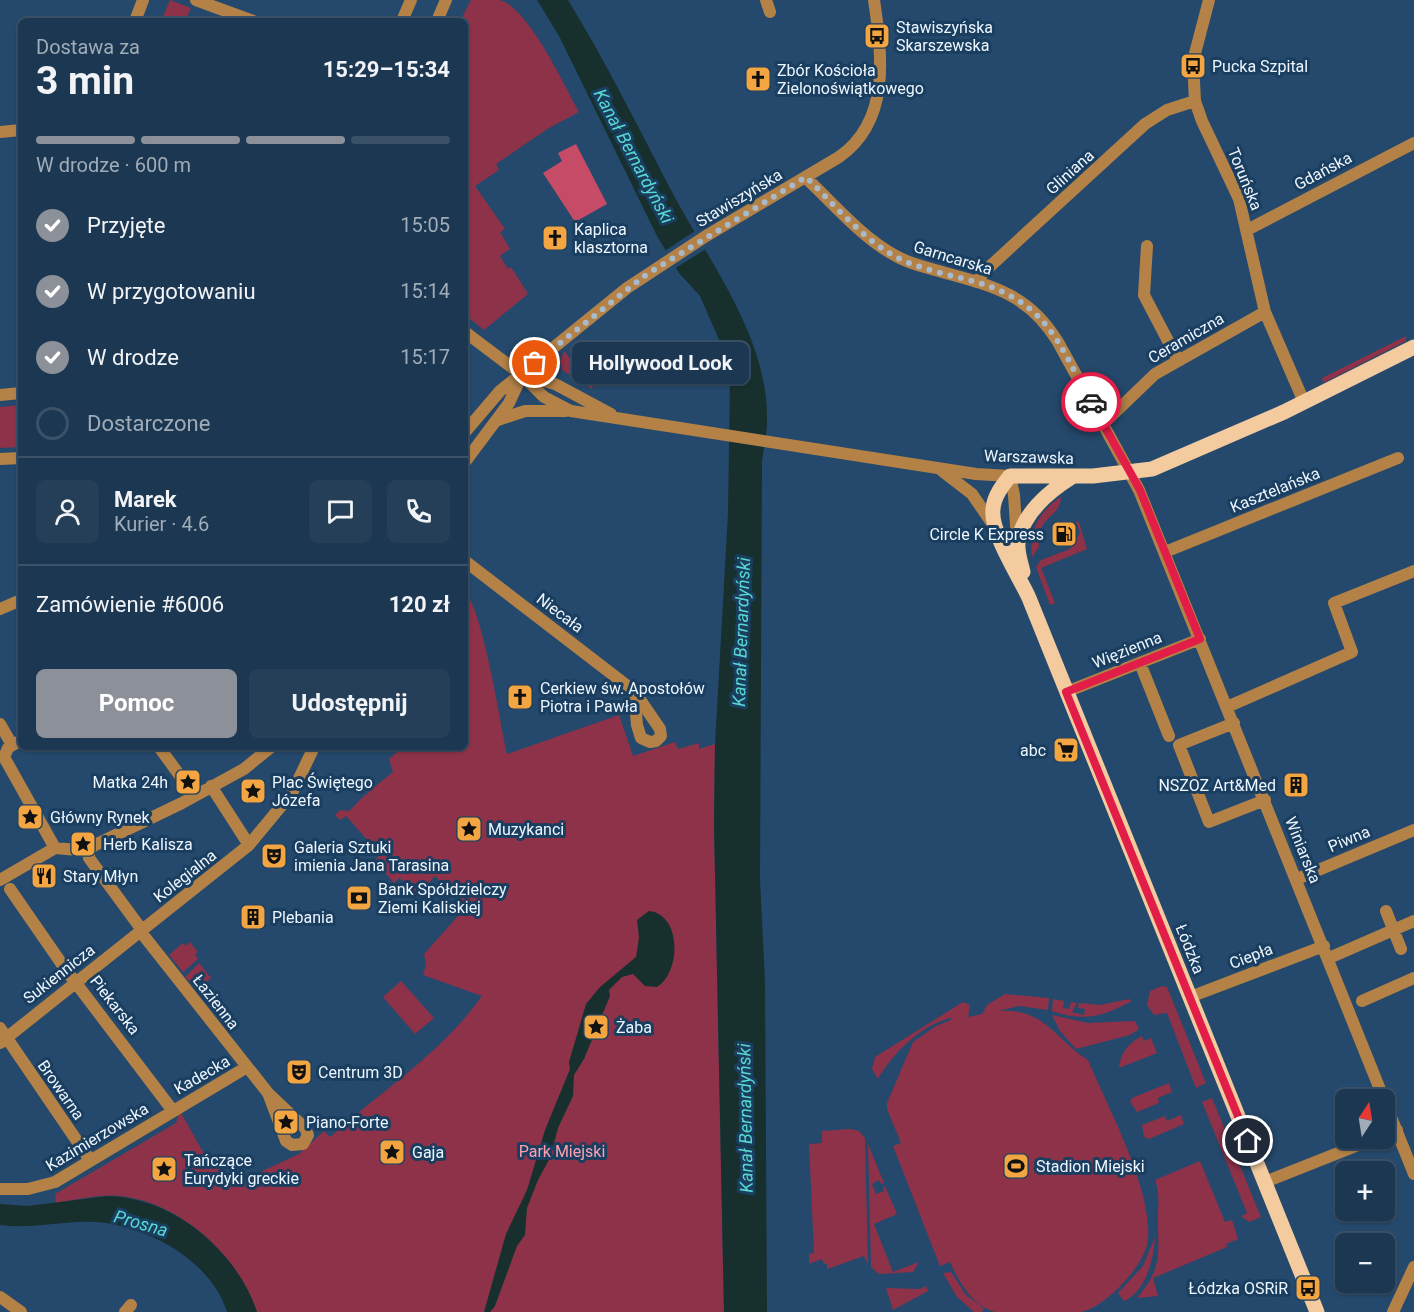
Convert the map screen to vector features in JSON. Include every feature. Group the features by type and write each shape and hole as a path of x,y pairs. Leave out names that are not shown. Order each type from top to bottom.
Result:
{"main road":[{"name":"Warszawska","path":"1010,476 1073,477 1130,473 1179,459 1304,402 1414,347"},
{"path":"994,526 992,513 994,500 1010,476"},
{"path":"1018,544 1036,506 1052,490 1073,477"},
{"name":"Łódzka","path":"994,526 1029,598 1317,1312"},
{"name":"Łódzka","path":"1018,544 1029,598"}],"street":[{"path":"136,18 143,0"},
{"path":"196,0 245,18"},
{"path":"403,18 411,0"},
{"path":"438,18 446,0"},
{"path":"766,0 770,12"},
{"name":"Stawiszyńska","path":"468,428 491,400 576,328 655,269 847,151 861,137 872,118 879,90 874,0"},
{"name":"Toruńska","path":"1209,0 1193,61 1195,101 1202,121 1239,199 1265,312 1304,402"},
{"name":"Gliniana","path":"976,282 986,270 1144,124 1167,110 1195,101"},
{"path":"0,132 18,130"},
{"name":"Gdańska","path":"1247,230 1414,143"},
{"name":"Garncarska","path":"806,177 884,249 913,264 976,282 1020,299 1048,325 1130,473"},
{"path":"1147,246 1144,296 1178,360"},
{"name":"Ceramiczna","path":"1103,424 1142,384 1178,360 1265,312"},
{"path":"468,334 522,375 509,403 468,458"},
{"name":"Warszawska","path":"522,375 544,397 571,411 1010,476"},
{"name":"Warszawska","path":"522,375 555,384 620,419"},
{"path":"0,395 18,393"},
{"path":"497,421 511,414 525,411 571,411"},
{"path":"0,459 18,458"},
{"name":"Kasztelańska","path":"1165,552 1398,458"},
{"path":"937,467 972,494 994,526"},
{"name":"Winiarska","path":"1130,473 1165,552 1414,1174"},
{"path":"1010,476 1018,544"},
{"name":"Niecała","path":"468,563 634,691"},
{"path":"1227,707 1352,652 1334,603 1414,571"},
{"path":"0,609 18,601"},
{"name":"Więzienna","path":"1066,692 1200,639"},
{"path":"1140,663 1169,736"},
{"path":"1234,723 1179,745 1209,822 1265,800"},
{"path":"0,724 17,742 2,758 55,848"},
{"path":"161,750 194,795"},
{"path":"0,880 55,848 89,851 93,846 165,812 244,769 267,750"},
{"path":"211,786 249,845 288,799 312,750"},
{"name":"Piwna","path":"1297,879 1414,830"},
{"name":"Kolegialna","path":"141,931 249,845"},
{"name":"Łazienna","path":"89,851 89,858 141,931 268,1093"},
{"name":"Piekarska","path":"10,890 173,1111"},
{"path":"1386,911 1401,949"},
{"path":"1329,958 1414,921"},
{"name":"Sukiennicza","path":"2,1036 141,931"},
{"name":"Ciepła","path":"1190,997 1324,946"},
{"path":"1362,1001 1414,978"},
{"name":"Browarna","path":"2,1036 90,1160"},
{"name":"Kadecka","path":"173,1111 247,1068"},
{"name":"Kazimierzowska","path":"0,1189 28,1189 47,1185 173,1111"},
{"path":"1265,1182 1348,1149"},
{"path":"1393,1312 1414,1267"},
{"path":"0,1297 21,1312"}],"green space":[{"path":"170,0 191,8 186,18 162,18"},
{"path":"471,0 499,0 510,5 533,31 545,49 579,112 549,128 496,164 499,170 475,186 505,229 500,232 510,249 500,256 508,269 511,267 528,294 484,330 468,317 468,18 462,18"},
{"path":"1406,336 1406,341 1323,383 1322,378"},
{"path":"564,351 593,386 592,389 562,370 560,361"},
{"path":"18,405 18,447 0,448 0,407"},
{"path":"1061,497 1057,509 1041,529 1039,547 1032,557 1032,538 1037,522 1047,508"},
{"path":"1076,521 1079,522 1087,549 1041,568 1055,603 1050,605 1036,567 1041,560 1070,549 1080,533"},
{"name":"Park Miejski","path":"468,598 478,620 484,643 507,754 619,715 633,756 675,742 678,749 699,743 699,749 715,744 714,824 724,1312 257,1312 248,1291 222,1252 204,1235 164,1209 142,1200 120,1196 56,1203 55,1194 176,1123 180,1111 207,1159 239,1182 299,1154 324,1131 330,1137 414,1068 467,1016 482,996 423,975 426,965 424,954 466,907 435,876 421,891 428,899 409,894 414,888 399,878 394,883 375,861 380,854 346,816 340,820 335,815 340,810 349,811 366,794 370,796 367,793 393,772 389,759 400,750 468,750"},
{"path":"190,942 198,952 195,954 198,959 183,972 169,955 183,943 186,946"},
{"path":"199,963 211,978 206,983 220,1000 212,1007 185,977"},
{"path":"401,981 434,1018 415,1034 383,997"},
{"path":"1162,986 1167,987 1206,1083 1196,1088 1167,1013 1154,1015 1147,1005 1150,991"},
{"name":"Stadion Miejski","path":"1005,994 1049,998 1048,1010 1019,1006 998,1011 1014,1011 1038,1019 1088,1060 1118,1126 1145,1202 1148,1225 1147,1245 1138,1265 1111,1295 1101,1303 1081,1312 995,1312 973,1298 962,1285 950,1262 940,1266 893,1146 901,1143 887,1109 887,1103 913,1042 951,1018 929,1027 909,1041 878,1079 872,1069 875,1057 963,1002 970,1005 968,1017 982,1014 987,1005"},
{"path":"1053,999 1064,1001 1063,1008 1069,1009 1071,1002 1077,1003 1072,1012 1084,1015 1085,1009 1078,1008 1079,1003 1100,1005 1129,999 1132,1001 1113,1010 1085,1017 1052,1011"},
{"path":"1052,1015 1088,1023 1135,1021 1139,1029 1130,1035 1076,1049 1060,1031"},
{"path":"1142,1036 1144,1041 1151,1038 1157,1053 1119,1068 1126,1049"},
{"path":"1169,1083 1172,1092 1158,1098 1159,1103 1137,1112 1130,1102 1132,1098"},
{"path":"1212,1098 1261,1217 1249,1222 1241,1216 1247,1213 1202,1102"},
{"path":"1181,1115 1184,1124 1149,1139 1144,1137 1142,1125 1165,1116 1167,1121"},
{"path":"850,1129 859,1131 865,1138 868,1265 864,1256 827,1269 827,1263 824,1264 822,1259 809,1264 809,1254 814,1253 809,1144 822,1143 822,1131"},
{"path":"868,1144 884,1183 881,1184 879,1180 872,1184 876,1194 884,1191 885,1186 897,1214 874,1224 893,1272 919,1262 913,1272 879,1274 871,1267"},
{"path":"1200,1161 1225,1222 1232,1220 1238,1239 1226,1244 1227,1247 1153,1278 1158,1296 1137,1298 1151,1278 1157,1260 1158,1190 1155,1180"},
{"path":"1155,1237 1151,1264 1143,1282 1132,1297 1124,1301 1118,1293 1143,1266"},
{"path":"951,1272 966,1295 984,1308 982,1312 974,1312 957,1297 943,1273"},
{"path":"926,1286 928,1291 893,1310 886,1288 920,1289"}],"shaded area":[{"path":"576,144 607,204 575,222 543,173 562,161 558,153"}],"water":[{"name":"Kanał Bernardyński","path":"537,0 568,0 582,23 672,192 734,302 748,331 765,390 767,421 762,461 760,879 765,982 767,1312 724,1312 714,824 715,744 728,513 730,378 720,342 700,296 679,273 657,236 559,36"},
{"path":"649,911 660,915 668,922 674,945 671,970 657,987 645,986 633,974 622,977 609,990 610,996 584,1059 574,1075 573,1096 558,1128 550,1158 527,1208 525,1235 517,1246 495,1306 490,1312 484,1312 506,1234 527,1190 545,1130 570,1069 569,1062 586,1004 600,987 636,957 639,938 637,920"},
{"name":"Prosna","path":"108,1196 132,1199 156,1206 178,1217 199,1232 234,1268 248,1290 257,1312 227,1312 209,1278 195,1264 161,1241 143,1233 106,1223 93,1222 26,1226 0,1225 0,1204 27,1206"}],"pier":[{"path":"698,229 709,247 674,269 663,252"}],"way so far":[{"path":"535,363 611,300 647,274 712,232 806,177 871,239 898,258 1004,291 1035,310 1048,325 1091,402"}],"place":[{"name":"Stawiszyńska Skarszewska","path":"877,36"},
{"name":"Pucka Szpital","path":"1193,66"},
{"name":"Zbór Kościoła Zielonoświątkowego","path":"758,79"},
{"name":"Kaplica klasztorna","path":"555,238"},
{"name":"Hollywood Look","path":"535,363"},
{"name":"Circle K Express","path":"1064,534"},
{"name":"Cerkiew św. Apostołów Piotra i Pawła","path":"520,697"},
{"name":"abc","path":"1066,750"},
{"name":"Matka 24h","path":"188,782"},
{"name":"NSZOZ Art&Med","path":"1296,785"},
{"name":"Plac Świętego Józefa","path":"253,791"},
{"name":"Główny Rynek","path":"30,817"},
{"name":"Muzykanci","path":"469,829"},
{"name":"Herb Kalisza","path":"83,844"},
{"name":"Galeria Sztuki imienia Jana Tarasina","path":"274,856"},
{"name":"Stary Młyn","path":"44,876"},
{"name":"Bank Spółdzielczy Ziemi Kaliskiej","path":"359,898"},
{"name":"Plebania","path":"253,917"},
{"name":"Żaba","path":"596,1027"},
{"name":"Centrum 3D","path":"299,1072"},
{"name":"Piano-Forte","path":"286,1122"},
{"name":"Gaja","path":"392,1152"},
{"name":"Stadion Miejski","path":"1016,1166"},
{"name":"Tańczące Eurydyki greckie","path":"164,1169"},
{"name":"Łódzka OSRiR","path":"1308,1288"}],"route":[{"path":"1091,402 1140,490 1200,639 1066,692 1248,1141"}]}
